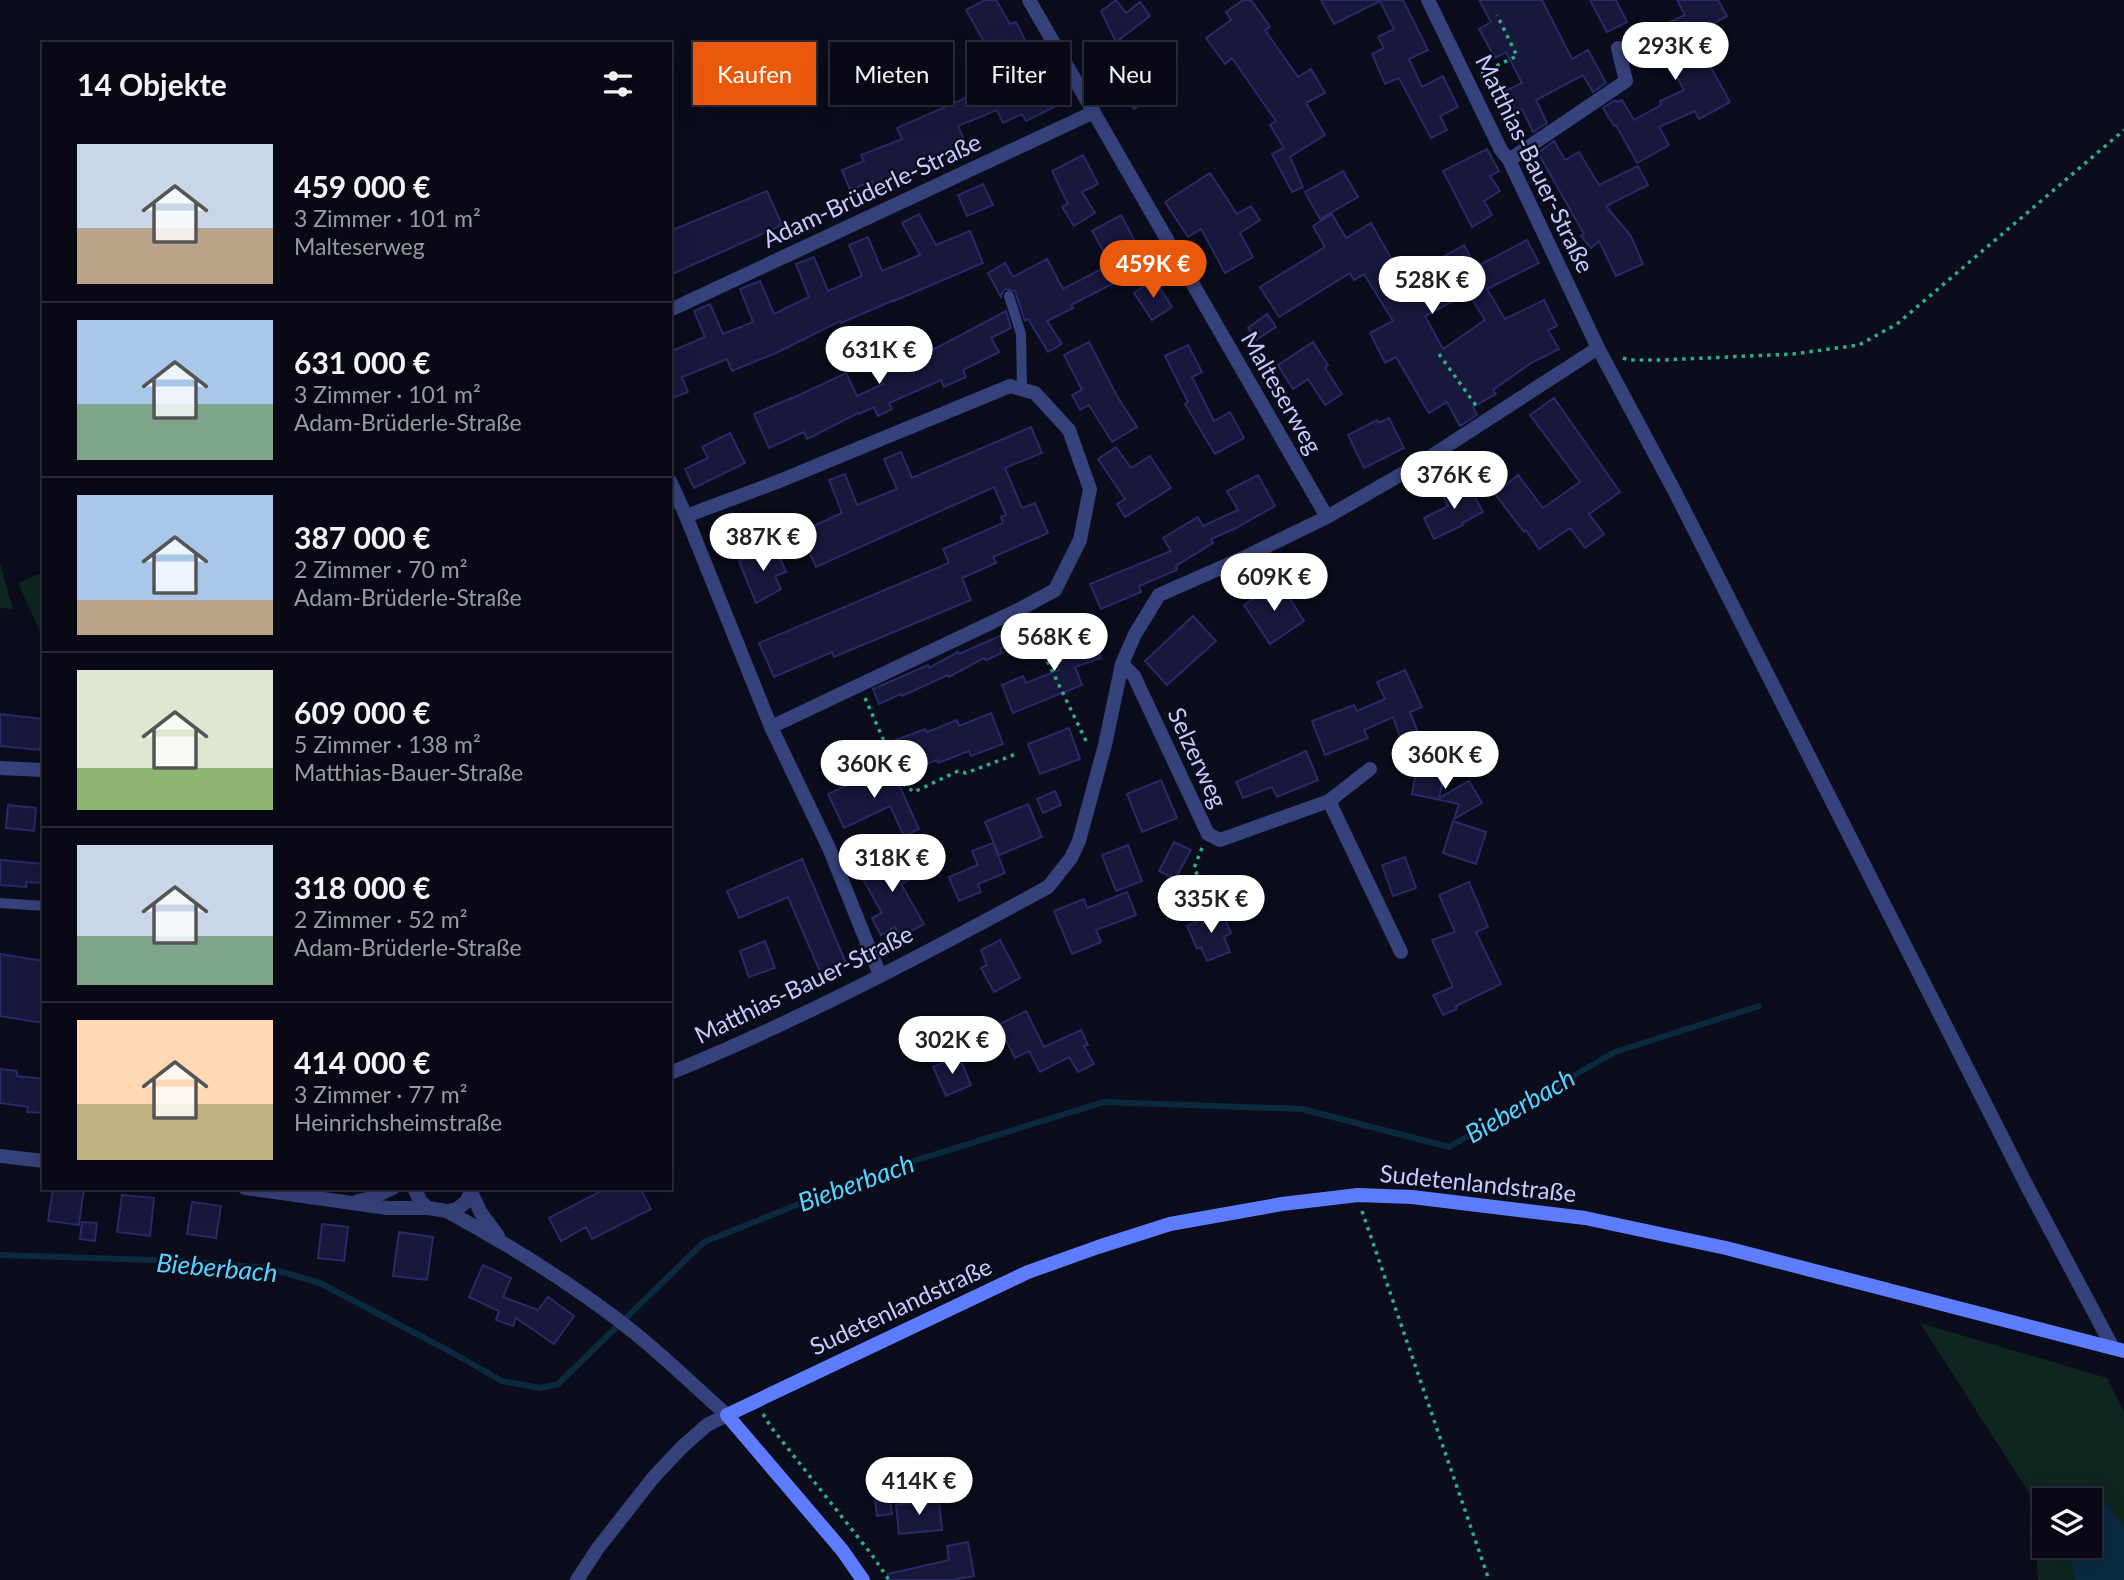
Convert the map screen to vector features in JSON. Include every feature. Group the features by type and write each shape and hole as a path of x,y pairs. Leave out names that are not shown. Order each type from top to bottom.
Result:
{"street":[{"name":"Malteserweg","path":"1029,0 1326,517"},
{"name":"Matthias-Bauer-Straße","path":"1428,0 1501,149 1509,160 1598,348 1675,492 2028,1188 2118,1349"},
{"path":"1509,160 1626,81 1618,48"},
{"name":"Adam-Brüderle-Straße","path":"672,309 1094,112"},
{"name":"Matthias-Bauer-Straße","path":"672,1072 730,1049 880,975 1048,887 1071,858 1079,841 1122,664 1135,634 1159,595 1326,517 1419,464 1598,348"},
{"path":"687,516 1010,386 1035,393 1069,430 1090,489 1080,540 1055,590 1023,608 771,727"},
{"path":"672,485 687,516 771,727 829,848 880,975"},
{"name":"Selzerweg","path":"1122,664 1134,677 1208,834 1220,840 1329,801 1370,769"},
{"path":"0,768 42,770"},
{"path":"1329,801 1401,952"},
{"path":"0,1156 42,1161"},
{"path":"259,1190 400,1209 428,1208 447,1211 457,1209 473,1191"},
{"path":"350,1203 389,1190"},
{"path":"415,1190 421,1202 428,1208"},
{"path":"473,1191 481,1213 509,1247"},
{"name":"Sudetenlandstraße","path":"727,1415 1028,1272 1098,1247 1170,1224 1282,1204 1358,1195 1412,1197 1585,1219 1726,1248 2118,1349"},
{"path":"447,1211 509,1247 609,1314 727,1415 842,1550 863,1580"},
{"path":"577,1580 598,1548 653,1478 707,1425 727,1415"}],"lane":[{"path":"1009,296 1021,334 1022,389"},
{"path":"0,902 42,906"}],"path":[{"path":"1466,79 1517,56 1497,15"},
{"path":"1598,348 1629,360 1652,360 1793,354 1859,345 1897,324 2124,131"},
{"path":"1438,354 1486,420"},
{"path":"1023,608 1099,767"},
{"path":"860,685 903,784 914,792 958,771 966,773 1016,754"},
{"path":"1208,834 1194,868 1213,907"},
{"path":"1358,1195 1489,1580"},
{"path":"755,1401 771,1427 889,1580"},
{"path":"815,1495 821,1492"}],"green space":[{"path":"0,563 13,609 0,608"},
{"path":"42,573 42,637 18,583"},
{"path":"1920,1323 2107,1378 2124,1412 2124,1528 2102,1499 2102,1488 2032,1488 2032,1497"},
{"path":"2037,1558 2069,1558 2075,1580 2038,1580"}],"water":[{"path":"2102,1498 2124,1528 2124,1580 2075,1580 2070,1558 2102,1558"}],"building":[{"path":"985,0 996,0 1010,24 1016,22 1026,42 984,42 966,10"},
{"path":"1116,0 1126,13 1140,2 1150,16 1116,42 1101,11"},
{"path":"1243,0 1251,0 1270,27 1265,30 1298,77 1311,69 1325,93 1306,103 1325,135 1290,157 1303,187 1292,192 1272,154 1284,148 1270,125 1276,121 1232,58 1225,64 1206,38 1231,20 1226,12"},
{"path":"1321,0 1403,0 1428,50 1409,59 1422,87 1443,76 1458,107 1440,116 1447,130 1431,138 1399,78 1385,84 1372,54 1384,48 1378,37 1394,29 1380,1 1334,24"},
{"path":"1479,0 1542,0 1572,59 1588,50 1606,83 1593,92 1583,75 1536,100 1547,123 1533,132 1522,109 1505,117 1495,96 1522,83 1506,52 1495,58 1479,29 1491,22"},
{"path":"1590,0 1616,0 1627,22 1607,32"},
{"path":"1677,0 1718,0 1727,16 1683,40 1696,66 1707,60 1730,102 1699,119 1695,111 1659,127 1669,145 1637,163 1616,125 1614,126 1603,108 1615,100 1622,100 1634,120 1661,105 1660,101 1684,90 1664,54 1658,56 1647,33 1685,15"},
{"path":"967,97 967,105 1058,105 1026,121 1022,114 1003,123 997,110 958,126 967,146 874,187 872,181 850,190 842,170 864,161 861,155 902,139 897,128"},
{"path":"1554,141 1565,160 1579,152 1599,185 1638,166 1648,185 1606,206 1631,236 1643,264 1616,276 1599,241 1591,248 1581,236 1584,234 1538,153"},
{"path":"1487,149 1499,171 1490,176 1500,191 1484,201 1492,215 1472,227 1443,171"},
{"path":"1083,155 1098,184 1082,192 1095,213 1074,226 1062,207 1068,204 1052,171"},
{"path":"1343,171 1358,197 1320,219 1305,192"},
{"path":"1210,173 1237,214 1251,206 1260,220 1240,233 1253,257 1225,273 1201,229 1188,237 1165,202"},
{"path":"983,184 993,205 967,216 958,195"},
{"path":"767,191 782,225 672,274 672,230"},
{"path":"919,214 936,245 970,231 983,263 841,323 840,321 776,353 732,371 727,359 682,377 688,392 672,398 672,351 705,337 694,311 710,304 723,334 753,322 740,289 760,281 774,314 809,297 796,264 814,257 828,291 862,276 849,245 868,237 882,271 920,255 902,223"},
{"path":"1332,214 1346,238 1371,223 1416,302 1456,281 1443,257 1464,245 1476,267 1527,240 1539,263 1487,289 1505,319 1544,300 1557,326 1548,330 1559,349 1531,363 1493,390 1496,394 1473,407 1477,415 1460,426 1447,402 1429,413 1396,357 1385,363 1370,333 1393,321 1364,274 1354,280 1350,273 1279,317 1260,287 1325,247 1313,226","holes":["1468,293 1485,320 1443,349 1425,316"]},
{"path":"1121,215 1137,245 1109,261 1092,231"},
{"path":"1047,259 1063,289 1115,262 1124,278 1071,305 1073,308 1047,321 1062,344 1048,352 1028,319 1025,321 1015,291 1006,289 1001,297 988,273 1005,263 1013,277"},
{"path":"1154,279 1172,307 1152,320 1134,293"},
{"path":"1006,311 1011,328 991,338 999,352 963,370 966,377 944,387 941,380 889,403 892,409 878,416 874,407 807,439 804,432 769,448 754,414 846,373 857,396 883,384 878,373 927,353"},
{"path":"1267,314 1276,327 1256,340 1248,328"},
{"path":"1089,342 1117,396 1137,427 1112,442 1089,405 1080,410 1072,395 1082,390 1064,355"},
{"path":"1313,342 1328,365 1325,368 1342,394 1325,405 1308,379 1293,389 1278,365"},
{"path":"1188,345 1202,372 1192,377 1214,421 1230,412 1244,438 1215,454 1185,404 1188,402 1165,356"},
{"path":"1554,398 1620,492 1589,514 1604,534 1585,548 1570,528 1539,549 1495,494 1518,475 1543,508 1580,482 1530,415"},
{"path":"1389,418 1404,448 1364,468 1348,435 1377,420 1379,423"},
{"path":"1031,427 1042,453 1005,468 1022,508 1035,503 1048,533 993,557 996,563 962,578 971,600 834,657 832,652 774,677 759,643 949,563 943,549 1003,523 1001,517 1006,515 994,487 816,567 800,532 842,513 829,480 845,474 857,505 897,489 884,459 901,452 912,478"},
{"path":"730,433 745,463 694,488 685,469 708,458 702,447"},
{"path":"1116,447 1131,468 1150,456 1171,488 1125,517 1117,504 1125,499 1098,459"},
{"path":"1258,475 1275,506 1211,539 1213,543 1176,566 1177,570 1139,586 1141,592 1101,609 1090,584 1171,551 1163,538 1198,517 1203,526 1238,510 1227,491"},
{"path":"1466,481 1483,512 1434,539 1424,518 1448,506 1442,494"},
{"path":"775,546 786,572 775,576 781,589 756,603 739,561"},
{"path":"1279,582 1304,621 1270,644 1244,605"},
{"path":"1193,616 1216,641 1167,685 1145,661"},
{"path":"1091,631 1101,658 1075,667 1082,685 1013,713 1002,685 1023,676 1026,683 1059,670 1050,645"},
{"path":"1004,634 1009,644 1000,649 1002,653 986,660 984,658 949,677 948,675 879,704 873,689 928,665 929,668 958,652 959,654"},
{"path":"1405,670 1422,707 1410,712 1423,745 1405,751 1393,717 1364,730 1368,738 1325,755 1312,721 1354,705 1357,711 1385,699 1377,682"},
{"path":"991,713 1003,744 971,756 969,751 938,763 937,760 905,772 893,741 957,720 959,726"},
{"path":"0,714 42,719 40,750 0,746"},
{"path":"1069,728 1080,759 1040,774 1028,744"},
{"path":"1306,751 1318,780 1277,797 1272,787 1243,798 1236,782"},
{"path":"890,765 919,829 904,836 890,806 844,828 828,794"},
{"path":"1411,767 1444,774 1439,798 1469,781 1482,803 1454,819 1459,804 1412,794 1415,777"},
{"path":"1161,780 1177,818 1142,832 1127,794"},
{"path":"1055,791 1061,805 1043,813 1037,799"},
{"path":"1028,804 1042,837 999,855 985,822"},
{"path":"8,805 36,808 34,831 6,828"},
{"path":"1453,821 1486,832 1476,864 1443,853"},
{"path":"1174,842 1191,850 1175,879 1159,871"},
{"path":"993,843 1005,873 978,884 981,892 959,901 949,877 978,865 972,851"},
{"path":"1128,845 1142,881 1116,891 1102,855"},
{"path":"900,849 916,876 901,884 924,924 900,937 895,927 881,935 872,918 882,913 859,872"},
{"path":"1405,857 1416,888 1393,896 1382,865"},
{"path":"802,859 846,963 821,974 788,897 739,918 727,891"},
{"path":"0,860 42,864 42,883 26,882 26,887 0,885"},
{"path":"1469,882 1488,927 1476,932 1501,984 1443,1015 1433,995 1453,987 1432,940 1455,932 1439,895"},
{"path":"1127,892 1136,915 1096,930 1101,942 1072,954 1054,911 1084,899 1087,908"},
{"path":"1221,910 1231,933 1224,937 1230,952 1207,961 1201,947 1197,949 1187,926"},
{"path":"1000,940 1020,978 994,992 981,968 987,965 981,950"},
{"path":"765,941 775,968 749,977 740,951"},
{"path":"0,954 42,961 42,1023 0,1016"},
{"path":"1026,1011 1044,1047 1081,1030 1088,1045 1084,1046 1094,1064 1078,1072 1069,1057 1040,1072 1029,1051 1015,1058 998,1025"},
{"path":"959,1056 971,1085 946,1096 933,1067"},
{"path":"0,1069 17,1071 17,1076 42,1079 42,1113 27,1112 28,1107 0,1103"},
{"path":"53,1190 84,1190 79,1225 48,1221"},
{"path":"603,1190 641,1190 651,1209 592,1239 586,1227 561,1241 549,1218"},
{"path":"122,1195 154,1198 150,1236 117,1232"},
{"path":"192,1202 221,1206 216,1238 187,1234"},
{"path":"82,1222 97,1223 95,1241 80,1239"},
{"path":"322,1224 348,1227 344,1261 318,1258"},
{"path":"399,1232 433,1237 427,1280 393,1276"},
{"path":"483,1265 511,1278 503,1297 538,1310 548,1297 574,1316 554,1344 516,1318 513,1326 496,1320 499,1311 469,1297"},
{"path":"890,1499 892,1514 877,1516 875,1501"},
{"path":"939,1500 942,1530 899,1534 896,1505"},
{"path":"968,1542 974,1576 952,1580 888,1580 888,1574 949,1560 947,1546"}],"waterway":[{"name":"Bieberbach","path":"0,1255 182,1261 269,1268 320,1283 502,1381 540,1388 558,1384 704,1242 881,1171 1104,1102 1302,1109 1449,1147 1615,1052 1759,1006"}]}
